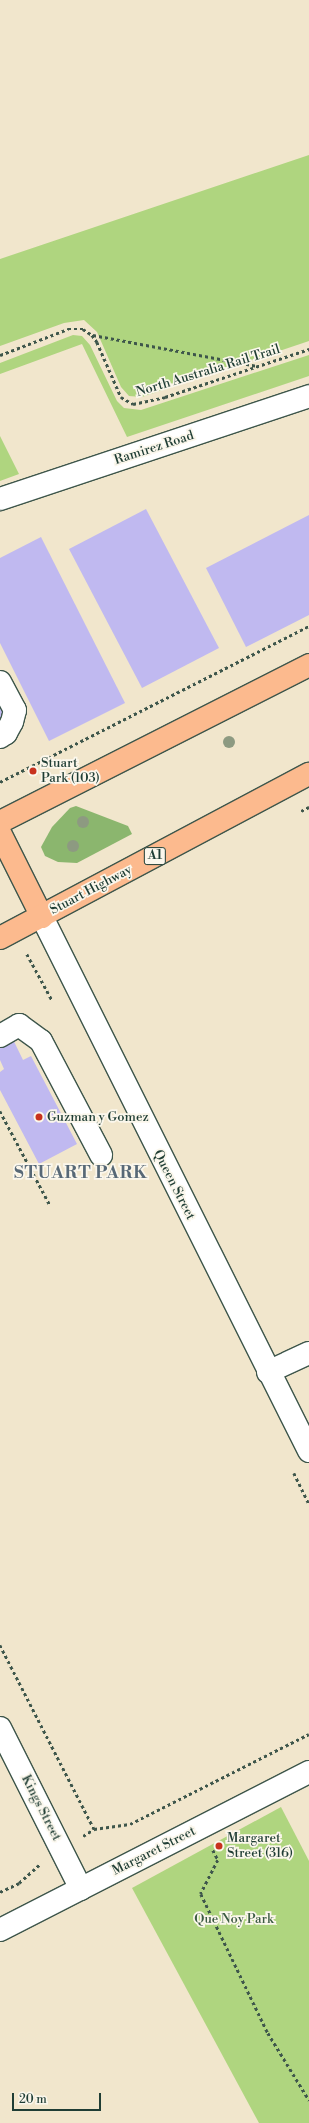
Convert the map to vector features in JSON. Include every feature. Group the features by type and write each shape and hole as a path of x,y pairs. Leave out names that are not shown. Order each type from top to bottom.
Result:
{"highway":[{"path":"0,822 309,664"},
{"name":"Stuart Highway","path":"0,938 309,774"},
{"path":"0,833 42,917"}],"street":[{"name":"Ramirez Road","path":"0,499 309,396"},
{"path":"0,682 15,710 12,722 6,733 0,736"},
{"name":"Queen Street","path":"42,917 268,1372 309,1451"},
{"path":"0,1036 19,1025 32,1037 41,1041 101,1156"},
{"path":"0,1052 32,1037"},
{"path":"268,1372 309,1353"},
{"name":"Kings Street","path":"0,1728 82,1889"},
{"name":"Margaret Street","path":"0,1930 309,1772"}],"path":[{"path":"0,355 68,329 83,329 92,335 258,366"},
{"name":"North Australia Rail Trail","path":"92,335 121,396 133,404 146,403 309,349"},
{"path":"0,782 309,626"},
{"path":"0,1111 50,1205"},
{"path":"0,1645 94,1829 130,1824 309,1734"},
{"path":"218,1860 201,1894 268,2033 309,2100"}],"green space":[{"path":"309,155 309,341 142,397 129,396 121,387 97,332 84,320 64,323 0,346 0,259"},
{"path":"73,335 82,336 90,345 117,401 124,408 141,410 309,355 309,376 127,437 82,344 0,374 0,363"},
{"path":"0,436 19,474 0,481"},
{"path":"76,806 128,826 132,834 77,863 58,862 45,856 41,847 52,827 70,808"},
{"name":"Que Noy Park","path":"281,1807 309,1861 309,2123 259,2123 132,1888"}],"building":[{"path":"146,509 219,648 142,688 69,549"},
{"path":"309,515 309,615 246,647 206,568"},
{"path":"41,537 125,703 49,741 0,643 0,558"},
{"path":"0,690 12,715 0,721"},
{"name":"Guzman y Gomez","path":"5,1023 23,1060 31,1056 77,1144 39,1164 0,1090 0,1072 4,1069 0,1060 0,1025"}],"place":[{"name":"Stuart Park (103)","path":"33,771"},
{"name":"Guzman y Gomez","path":"39,1117"},
{"name":"Margaret Street (316)","path":"219,1846"}],"district":[{"name":"STUART PARK","path":"81,1174"}]}
